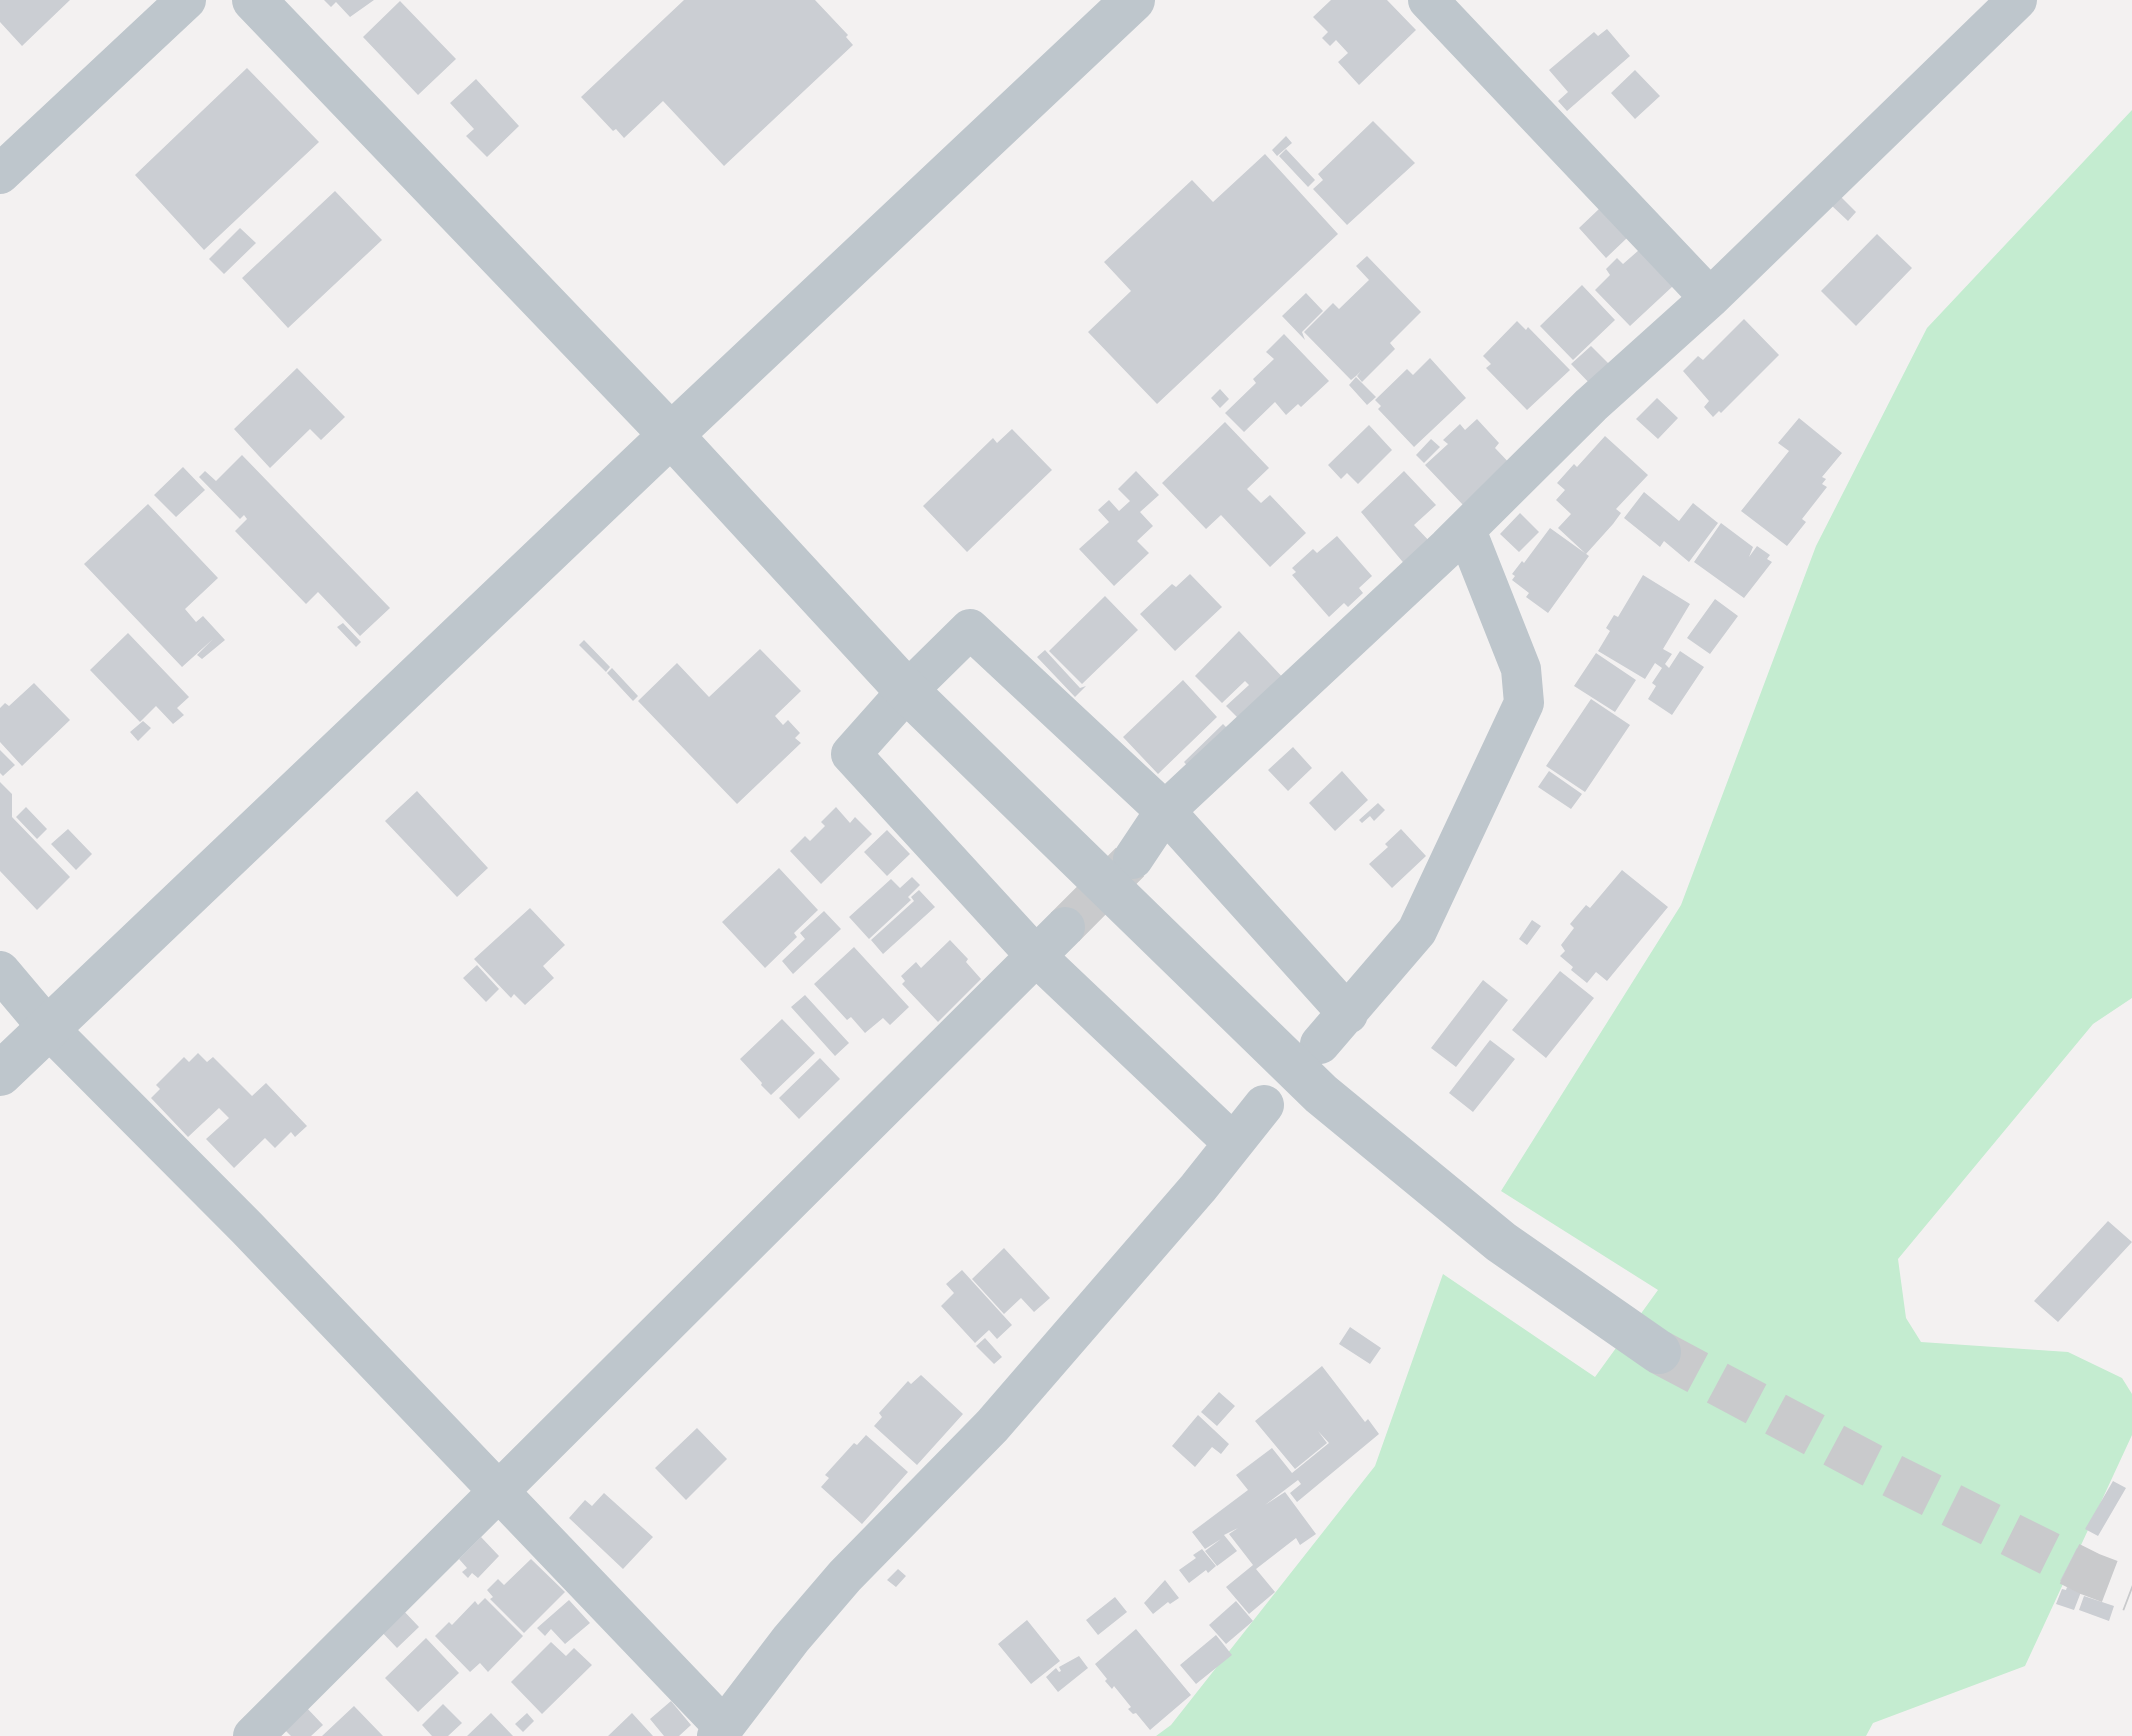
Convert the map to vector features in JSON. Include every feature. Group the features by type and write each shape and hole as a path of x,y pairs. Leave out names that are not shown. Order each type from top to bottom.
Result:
{"street":[{"path":"0,174 186,0"},
{"path":"254,0 671,435 907,691 1321,1094 1501,1242 1659,1352"},
{"path":"0,1074 1133,0"},
{"path":"1428,0 1710,298"},
{"path":"1133,859 1165,811 1466,530 1591,405 1710,298 2017,0"},
{"path":"1320,1044 1417,931 1524,703 1521,669 1466,530"},
{"path":"1232,1142 1036,956 851,754 907,691 970,629 1165,811 1348,1014"},
{"path":"253,1736 1065,927"},
{"path":"0,971 49,1029 500,1490 720,1731 791,1639 845,1576 992,1426 1198,1188 1264,1105"}],"green space":[{"path":"2132,110 2132,998 2093,1024 1898,1259 1906,1318 1921,1342 2068,1352 2122,1378 2132,1394 2132,1435 2025,1666 1873,1723 1866,1736 1156,1736 1171,1725 1375,1466 1443,1274 1595,1377 1658,1290 1501,1191 1681,905 1816,546 1927,328"}],"building":[{"path":"0,0 70,0 22,46 0,22"},
{"path":"324,0 374,0 350,17 336,2 331,7"},
{"path":"684,0 815,0 848,35 846,37 853,45 724,166 663,101 624,138 616,129 613,131 581,97"},
{"path":"1331,0 1387,0 1416,30 1359,85 1338,62 1348,53 1336,40 1330,46 1322,38 1328,32 1313,17"},
{"path":"400,1 456,59 418,95 363,37"},
{"path":"1607,29 1630,56 1567,111 1558,101 1568,92 1549,70 1594,32 1598,36"},
{"path":"247,68 319,142 204,250 135,175"},
{"path":"1635,70 1660,96 1635,119 1611,93"},
{"path":"476,79 519,126 487,157 466,136 474,129 450,103"},
{"path":"1373,121 1415,163 1347,225 1313,189 1323,180 1318,174"},
{"path":"1286,136 1292,143 1277,156 1272,150"},
{"path":"1286,149 1315,180 1308,187 1279,156"},
{"path":"1265,154 1338,234 1157,404 1088,332 1131,291 1104,262 1192,180 1213,202"},
{"path":"335,191 382,240 288,328 242,278"},
{"path":"1839,195 1856,212 1848,221 1831,205"},
{"path":"1599,209 1627,238 1606,258 1579,228"},
{"path":"240,228 256,243 224,274 209,259"},
{"path":"1877,234 1912,268 1856,326 1821,291"},
{"path":"1639,250 1673,286 1630,326 1595,290 1610,275 1606,269 1617,258 1623,264"},
{"path":"1367,256 1421,312 1390,343 1395,349 1362,382 1357,376 1361,371 1351,380 1304,332 1333,303 1339,309 1369,280 1356,266"},
{"path":"1582,285 1615,320 1573,360 1540,326"},
{"path":"1306,293 1323,311 1302,332 1305,340 1282,316"},
{"path":"1744,319 1779,355 1721,413 1719,411 1713,417 1704,407 1709,401 1683,371 1698,356 1703,360"},
{"path":"1517,321 1526,330 1528,327 1570,370 1527,410 1486,368 1491,364 1483,356"},
{"path":"1284,334 1329,381 1301,407 1298,404 1286,415 1275,402 1244,432 1225,413 1256,383 1253,379 1274,359 1266,352"},
{"path":"1591,346 1614,369 1594,388 1571,364"},
{"path":"1430,358 1466,398 1414,447 1378,409 1381,406 1375,400 1407,369 1413,375"},
{"path":"297,368 345,417 321,440 310,429 270,468 234,429"},
{"path":"1356,377 1376,397 1367,405 1349,385"},
{"path":"1220,389 1229,399 1220,408 1211,398"},
{"path":"1657,398 1678,418 1658,439 1636,419"},
{"path":"1799,418 1842,453 1822,477 1826,479 1822,484 1827,487 1802,519 1806,522 1787,546 1741,511 1789,451 1778,443"},
{"path":"1477,419 1499,443 1495,448 1516,470 1464,506 1425,465 1448,444 1443,440 1460,424 1465,430"},
{"path":"1225,422 1269,468 1247,489 1261,503 1270,495 1306,533 1270,567 1221,515 1206,529 1162,483"},
{"path":"1369,425 1392,450 1358,484 1347,473 1341,479 1328,465"},
{"path":"1012,429 1052,470 967,552 923,506 993,438 997,443"},
{"path":"1605,436 1648,475 1616,509 1621,513 1586,554 1558,528 1571,514 1556,500 1565,490 1557,483 1574,464 1577,467"},
{"path":"1431,439 1440,447 1424,463 1416,455"},
{"path":"242,455 390,608 360,636 318,592 306,604 235,531 247,519 244,515 240,519 199,477 205,471 216,481"},
{"path":"183,467 205,490 176,517 154,495"},
{"path":"1136,471 1159,495 1140,512 1153,526 1137,541 1149,553 1114,586 1079,549 1109,522 1098,510 1109,500 1119,511 1130,501 1118,489"},
{"path":"1404,471 1436,505 1414,525 1432,544 1407,567 1361,512"},
{"path":"1644,492 1679,521 1693,503 1718,523 1689,562 1664,541 1660,547 1624,518"},
{"path":"148,504 218,578 185,609 196,622 203,616 225,640 202,659 197,655 213,639 182,667 84,564"},
{"path":"1520,513 1539,532 1519,552 1500,534"},
{"path":"1721,523 1753,547 1749,557 1757,546 1770,555 1767,559 1772,562 1744,598 1694,562"},
{"path":"1550,528 1589,556 1548,613 1526,597 1529,593 1512,580 1515,576 1512,574"},
{"path":"1337,536 1372,576 1359,588 1363,593 1348,607 1344,603 1329,617 1292,575 1296,572 1292,568 1313,549 1317,553"},
{"path":"1190,574 1222,607 1175,651 1140,614 1172,584 1176,587"},
{"path":"1643,575 1690,604 1663,649 1672,654 1665,664 1669,668 1680,651 1704,667 1672,715 1648,699 1656,686 1652,683 1662,668 1655,663 1645,679 1598,651 1610,631 1606,628 1614,615 1618,617"},
{"path":"1105,596 1138,630 1082,684 1049,651"},
{"path":"1715,599 1738,616 1710,654 1687,638"},
{"path":"343,623 361,642 356,647 337,627"},
{"path":"1239,631 1287,682 1247,727 1226,706 1249,685 1245,681 1222,703 1195,676"},
{"path":"128,633 189,697 177,708 184,715 173,724 156,706 140,722 90,670"},
{"path":"584,640 610,667 606,672 579,645"},
{"path":"760,649 801,691 775,716 783,725 788,720 800,733 795,738 801,743 737,804 638,701 677,663 709,697"},
{"path":"1045,650 1080,688 1086,686 1075,697 1037,657"},
{"path":"1596,653 1636,680 1615,712 1574,686"},
{"path":"612,668 638,696 633,701 607,673"},
{"path":"1183,680 1217,717 1158,774 1123,737"},
{"path":"34,683 70,720 22,766 0,742 0,708 5,703 9,706"},
{"path":"1591,699 1630,725 1585,792 1546,766"},
{"path":"143,721 151,728 138,741 130,732"},
{"path":"1223,724 1233,734 1193,772 1184,762"},
{"path":"1293,747 1312,768 1288,791 1268,770"},
{"path":"0,750 15,765 3,776 0,773"},
{"path":"1342,771 1368,800 1335,831 1309,803"},
{"path":"1549,771 1582,794 1571,809 1538,787"},
{"path":"0,782 12,794 12,817 70,877 37,910 0,871"},
{"path":"417,791 488,868 457,897 385,821"},
{"path":"1378,803 1385,810 1374,821 1370,816 1362,823 1359,820"},
{"path":"26,807 47,829 37,839 16,817"},
{"path":"836,807 850,823 855,817 872,834 821,884 790,851 805,836 810,841 825,826 821,822"},
{"path":"68,829 92,854 76,870 51,844"},
{"path":"1401,829 1426,856 1392,888 1369,864 1388,847 1385,844"},
{"path":"887,830 910,854 887,876 864,852"},
{"path":"779,868 818,910 794,933 797,937 765,968 722,922"},
{"path":"1622,870 1668,907 1607,981 1596,972 1587,983 1560,956 1565,951 1561,945 1574,928 1570,924 1586,905 1590,908"},
{"path":"912,877 920,885 908,897 911,900 869,939 849,917 891,879 900,888"},
{"path":"919,890 935,907 883,954 871,940 914,901 911,897"},
{"path":"530,908 565,945 543,966 554,978 525,1005 514,994 511,998 474,959"},
{"path":"824,911 841,929 793,974 782,961 805,939 800,933"},
{"path":"1532,920 1541,926 1527,945 1519,939"},
{"path":"950,940 981,979 938,1022 902,984 905,981 901,976 916,962 921,968"},
{"path":"854,947 909,1007 890,1025 883,1018 865,1033 851,1017 847,1020 814,984"},
{"path":"477,965 499,989 486,1002 463,978"},
{"path":"1560,971 1594,998 1546,1058 1512,1030"},
{"path":"1483,980 1508,1000 1456,1067 1431,1048"},
{"path":"805,995 849,1043 835,1056 791,1007"},
{"path":"782,1019 815,1053 771,1095 740,1059"},
{"path":"1490,1040 1515,1059 1473,1112 1449,1093"},
{"path":"198,1053 207,1062 213,1057 252,1096 266,1083 307,1126 295,1137 291,1132 275,1148 265,1138 234,1168 206,1139 229,1118 219,1108 188,1137 151,1098 160,1089 156,1085 184,1057 189,1062"},
{"path":"820,1058 840,1079 799,1119 779,1098"},
{"path":"2108,1221 2132,1242 2058,1322 2034,1301"},
{"path":"1004,1248 1050,1298 1034,1312 1021,1298 1004,1314 972,1279"},
{"path":"962,1270 1012,1325 997,1339 989,1330 975,1343 941,1306 954,1293 946,1284"},
{"path":"1350,1327 1381,1348 1370,1364 1339,1344"},
{"path":"985,1338 1002,1357 994,1364 976,1346"},
{"path":"1322,1366 1365,1422 1368,1419 1379,1434 1297,1502 1290,1493 1301,1484 1298,1480 1265,1505 1285,1492 1316,1534 1300,1545 1296,1538 1256,1569 1275,1592 1249,1614 1226,1587 1253,1565 1229,1534 1238,1528 1224,1535 1237,1551 1217,1566 1205,1551 1221,1539 1205,1549 1192,1532 1248,1490 1236,1475 1272,1448 1292,1473 1329,1443 1318,1431 1327,1443 1295,1469 1255,1421"},
{"path":"921,1375 963,1414 917,1465 874,1426 882,1417 879,1413 908,1381 911,1384"},
{"path":"1219,1392 1235,1406 1217,1426 1201,1412"},
{"path":"1198,1415 1229,1444 1221,1454 1212,1447 1195,1467 1172,1446"},
{"path":"697,1428 727,1459 686,1500 655,1468"},
{"path":"866,1435 908,1472 862,1524 821,1487 829,1478 825,1475 854,1443 857,1445"},
{"path":"2113,1481 2126,1488 2098,1536 2085,1529"},
{"path":"604,1493 653,1537 623,1569 569,1518 585,1500 592,1506"},
{"path":"481,1537 499,1556 478,1578 472,1573 468,1578 462,1572 467,1568 459,1559"},
{"path":"2077,1548 2092,1556 2083,1572 2089,1575 2082,1590 2060,1581"},
{"path":"1202,1549 1216,1566 1189,1583 1179,1570 1196,1558 1193,1555"},
{"path":"531,1559 565,1592 524,1633 490,1599 493,1597 487,1590 498,1579 504,1585"},
{"path":"898,1569 906,1576 896,1587 887,1580"},
{"path":"1165,1580 1179,1598 1153,1614 1144,1603"},
{"path":"2067,1587 2081,1592 2074,1610 2056,1604 2062,1589 2066,1590"},
{"path":"2084,1596 2114,1606 2109,1621 2079,1610"},
{"path":"1115,1597 1127,1612 1098,1635 1086,1620"},
{"path":"485,1598 523,1636 488,1672 480,1663 470,1672 435,1636 449,1622 452,1625 475,1601 478,1605"},
{"path":"569,1600 590,1623 565,1644 551,1629 545,1636 537,1628"},
{"path":"1236,1601 1253,1621 1226,1644 1209,1625"},
{"path":"401,1608 419,1627 397,1648 379,1629"},
{"path":"1027,1620 1060,1661 1031,1684 998,1644"},
{"path":"1136,1629 1191,1695 1150,1730 1136,1713 1128,1709 1131,1707 1114,1686 1112,1689 1105,1681 1107,1679 1095,1664"},
{"path":"1216,1635 1232,1655 1196,1684 1180,1665"},
{"path":"426,1638 459,1673 418,1712 385,1678"},
{"path":"551,1642 566,1656 574,1648 592,1665 542,1714 511,1682"},
{"path":"1079,1656 1088,1668 1058,1692 1046,1677 1056,1668 1061,1671 1059,1667"},
{"path":"671,1701 691,1725 679,1736 664,1736 650,1719"},
{"path":"443,1704 462,1723 448,1736 432,1736 422,1725"},
{"path":"305,1706 323,1725 311,1736 291,1736 282,1727"},
{"path":"354,1706 383,1736 322,1736"},
{"path":"491,1713 513,1736 467,1736"},
{"path":"527,1713 534,1721 523,1732 515,1724"},
{"path":"632,1713 653,1736 608,1736"}],"tunnel":[{"path":"1065,927 1130,862"},
{"path":"1659,1352 1871,1465 2090,1574 2132,1590"}]}
